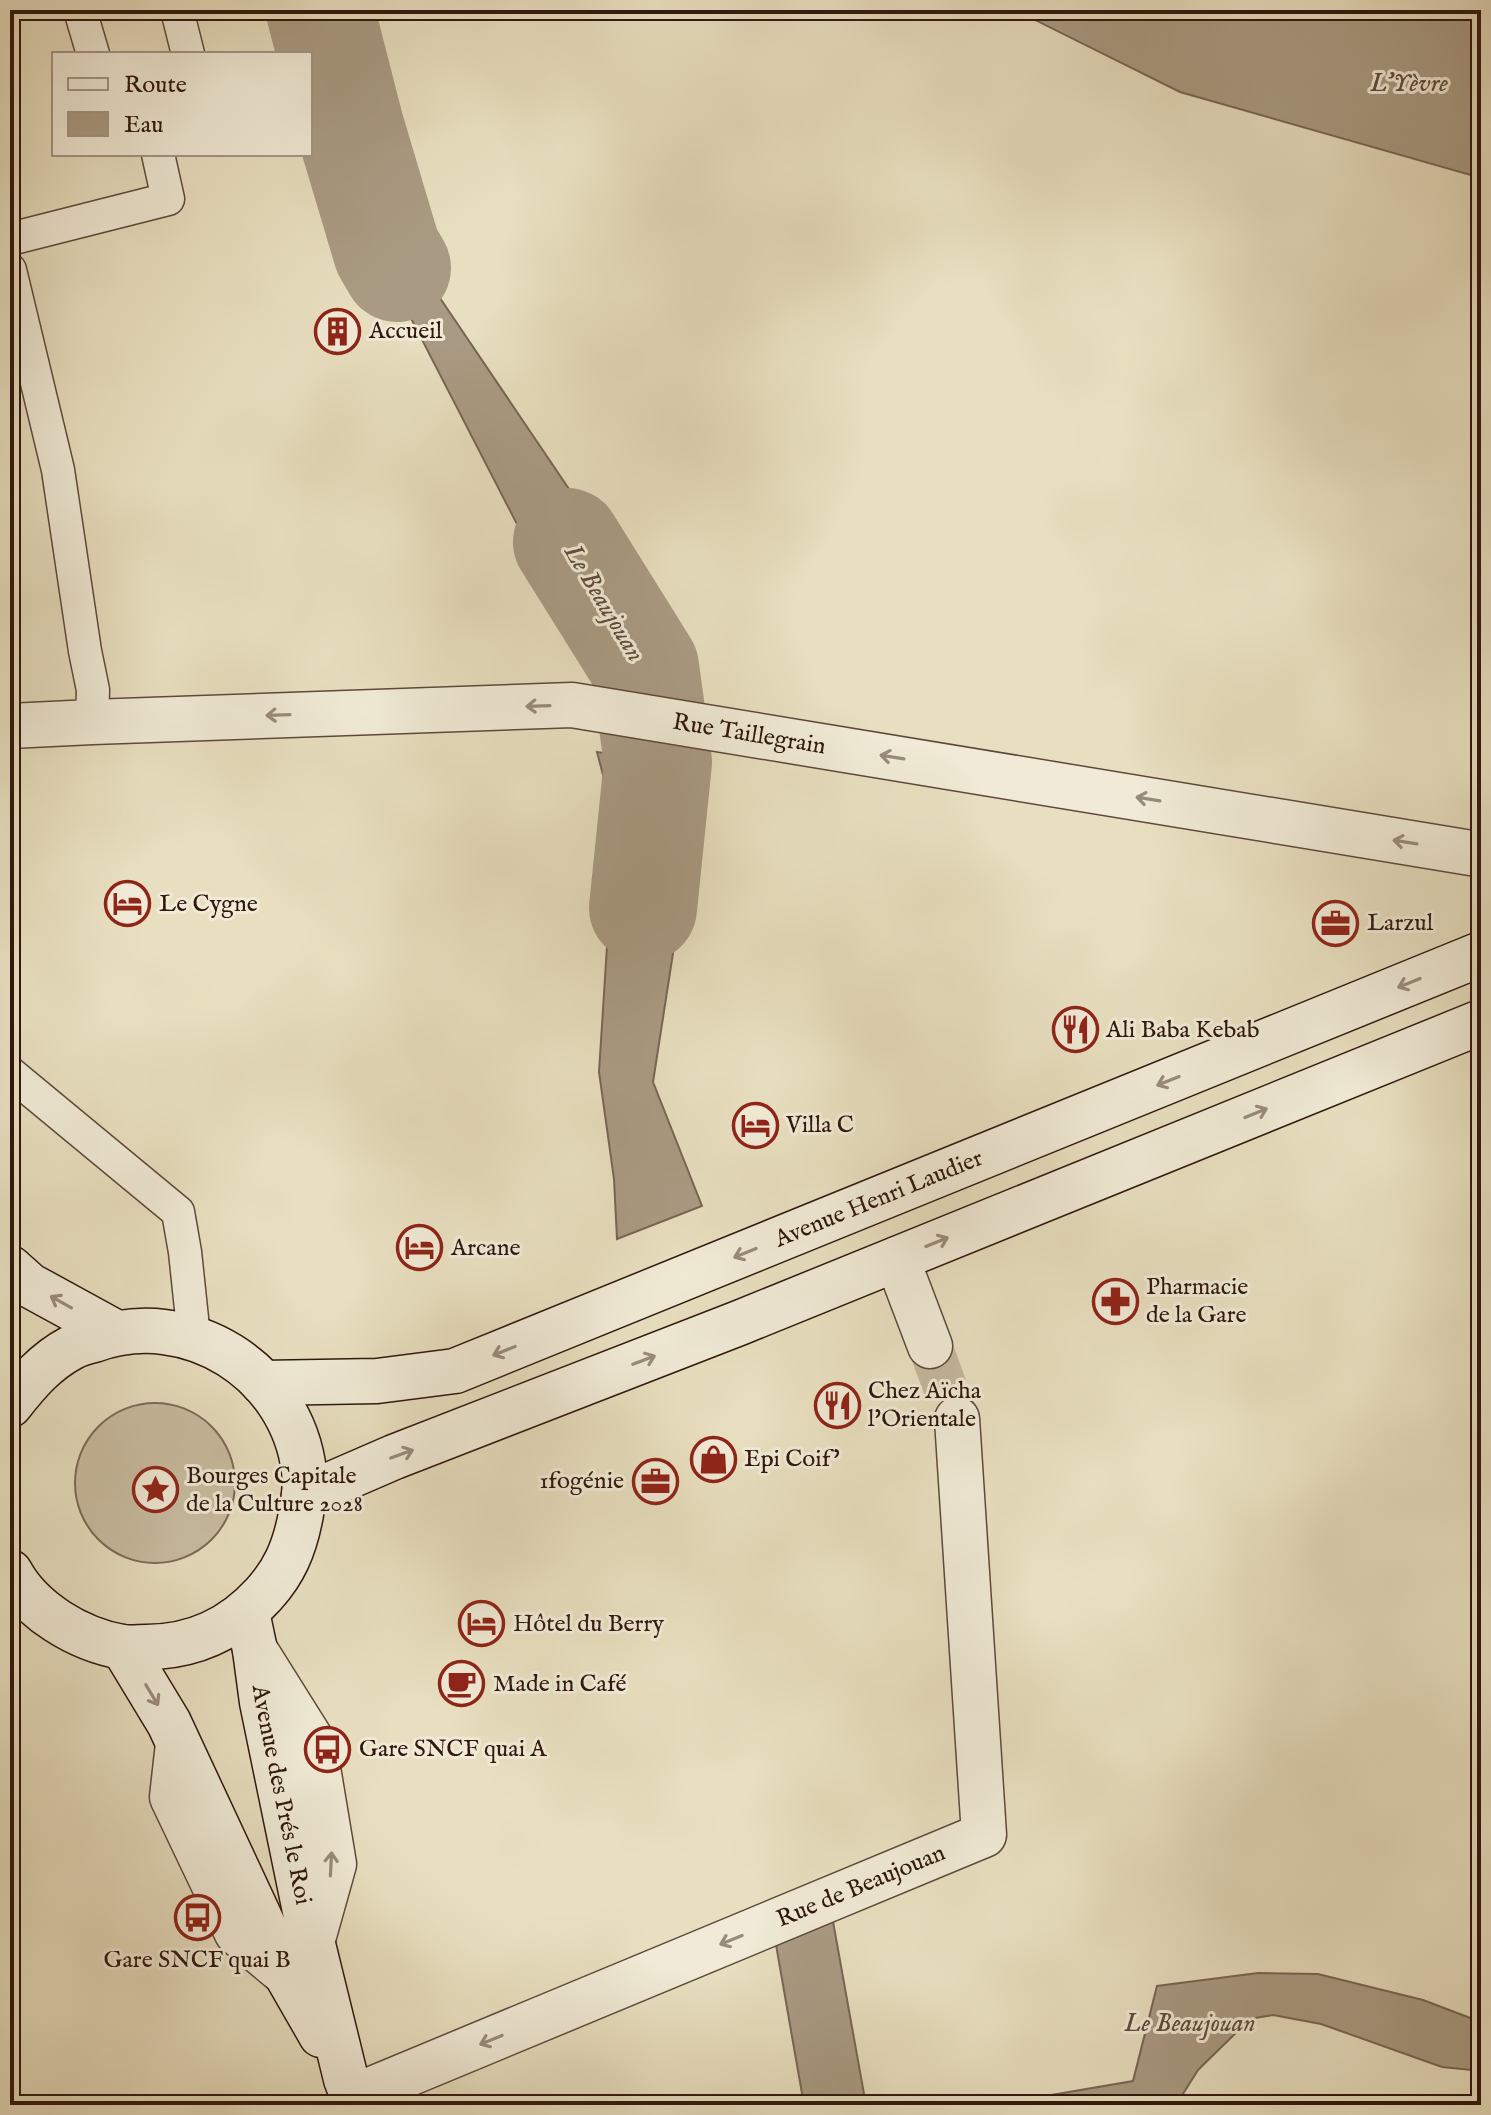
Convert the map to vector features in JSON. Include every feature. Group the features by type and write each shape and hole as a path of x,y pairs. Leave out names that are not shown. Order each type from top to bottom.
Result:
{"main road":[{"name":"Rue Taillegrain","path":"10,726 572,705 1481,856"},
{"name":"Avenue Henri Laudier","path":"263,1383 377,1381 455,1371 1481,954"},
{"path":"304,1496 394,1457 739,1323 1481,1022"},
{"path":"897,1259 930,1346"},
{"path":"10,1268 29,1285 115,1332"},
{"path":"10,1405 35,1373 72,1347 115,1332 155,1330 194,1337 232,1356 263,1383 283,1409 296,1439 304,1471 304,1496 295,1544 251,1631 209,1636 167,1647 123,1647 80,1634 43,1611 10,1572"},
{"name":"Rue de Beaujouan","path":"351,2094 984,1835 957,1419"},
{"name":"Avenue des Prés le Roi","path":"251,1631 262,1702 313,1939 351,2094"},
{"name":"Avenue des Prés le Roi","path":"123,1647 169,1723 286,1974 351,2094"}],"lane":[{"path":"80,10 92,52"},
{"path":"177,10 188,52"},
{"path":"10,239 168,199 158,156"},
{"path":"10,270 58,470 93,690 92,722"},
{"path":"10,1073 178,1212 194,1337"}],"shaded area":[{"name":"Bourges Capitale de la Culture 2028","path":"155,1403 185,1410 211,1427 228,1453 235,1483 228,1513 211,1539 185,1556 155,1563 125,1556 99,1539 82,1513 75,1483 82,1453 99,1427 125,1410"}],"water":[{"name":"L'Yèvre","path":"1015,10 1481,10 1481,178 1180,92"},
{"path":"370,121 396,222 417,264 694,674 588,662 400,297 395,275 367,281 329,133"},
{"path":"597,752 702,767 653,1082 702,1206 617,1239 614,1179 599,1072 615,821"},
{"path":"832,1916 866,2105 804,2105 775,1939"},
{"name":"Le Beaujouan","path":"1258,1973 1318,1974 1423,2000 1481,2022 1481,2071 1442,2067 1321,2024 1273,2015 1255,2018 1245,2024 1198,2070 1176,2105 992,2105 1133,2081 1157,1986"}],"waterway":[{"name":"Le Beaujouan","path":"320,10 350,127 387,251 397,268"},
{"name":"Le Beaujouan","path":"567,542 645,667 658,762 643,908"}],"tunnel":[{"path":"930,1346 957,1419"}],"place":[{"name":"Accueil","path":"338,331"},
{"name":"Le Cygne","path":"128,904"},
{"name":"Larzul","path":"1336,923"},
{"name":"Ali Baba Kebab","path":"1075,1030"},
{"name":"Villa C","path":"755,1125"},
{"name":"Arcane","path":"420,1248"},
{"name":"Pharmacie de la Gare","path":"1115,1301"},
{"name":"Chez Aïcha l'Orientale","path":"837,1405"},
{"name":"Epi Coif'","path":"713,1459"},
{"name":"1fogénie","path":"655,1481"},
{"name":"Bourges Capitale de la Culture 2028","path":"155,1490"},
{"name":"Hôtel du Berry","path":"482,1624"},
{"name":"Made in Café","path":"462,1684"},
{"name":"Gare SNCF quai A","path":"328,1749"},
{"name":"Gare SNCF quai B","path":"197,1918"}]}
